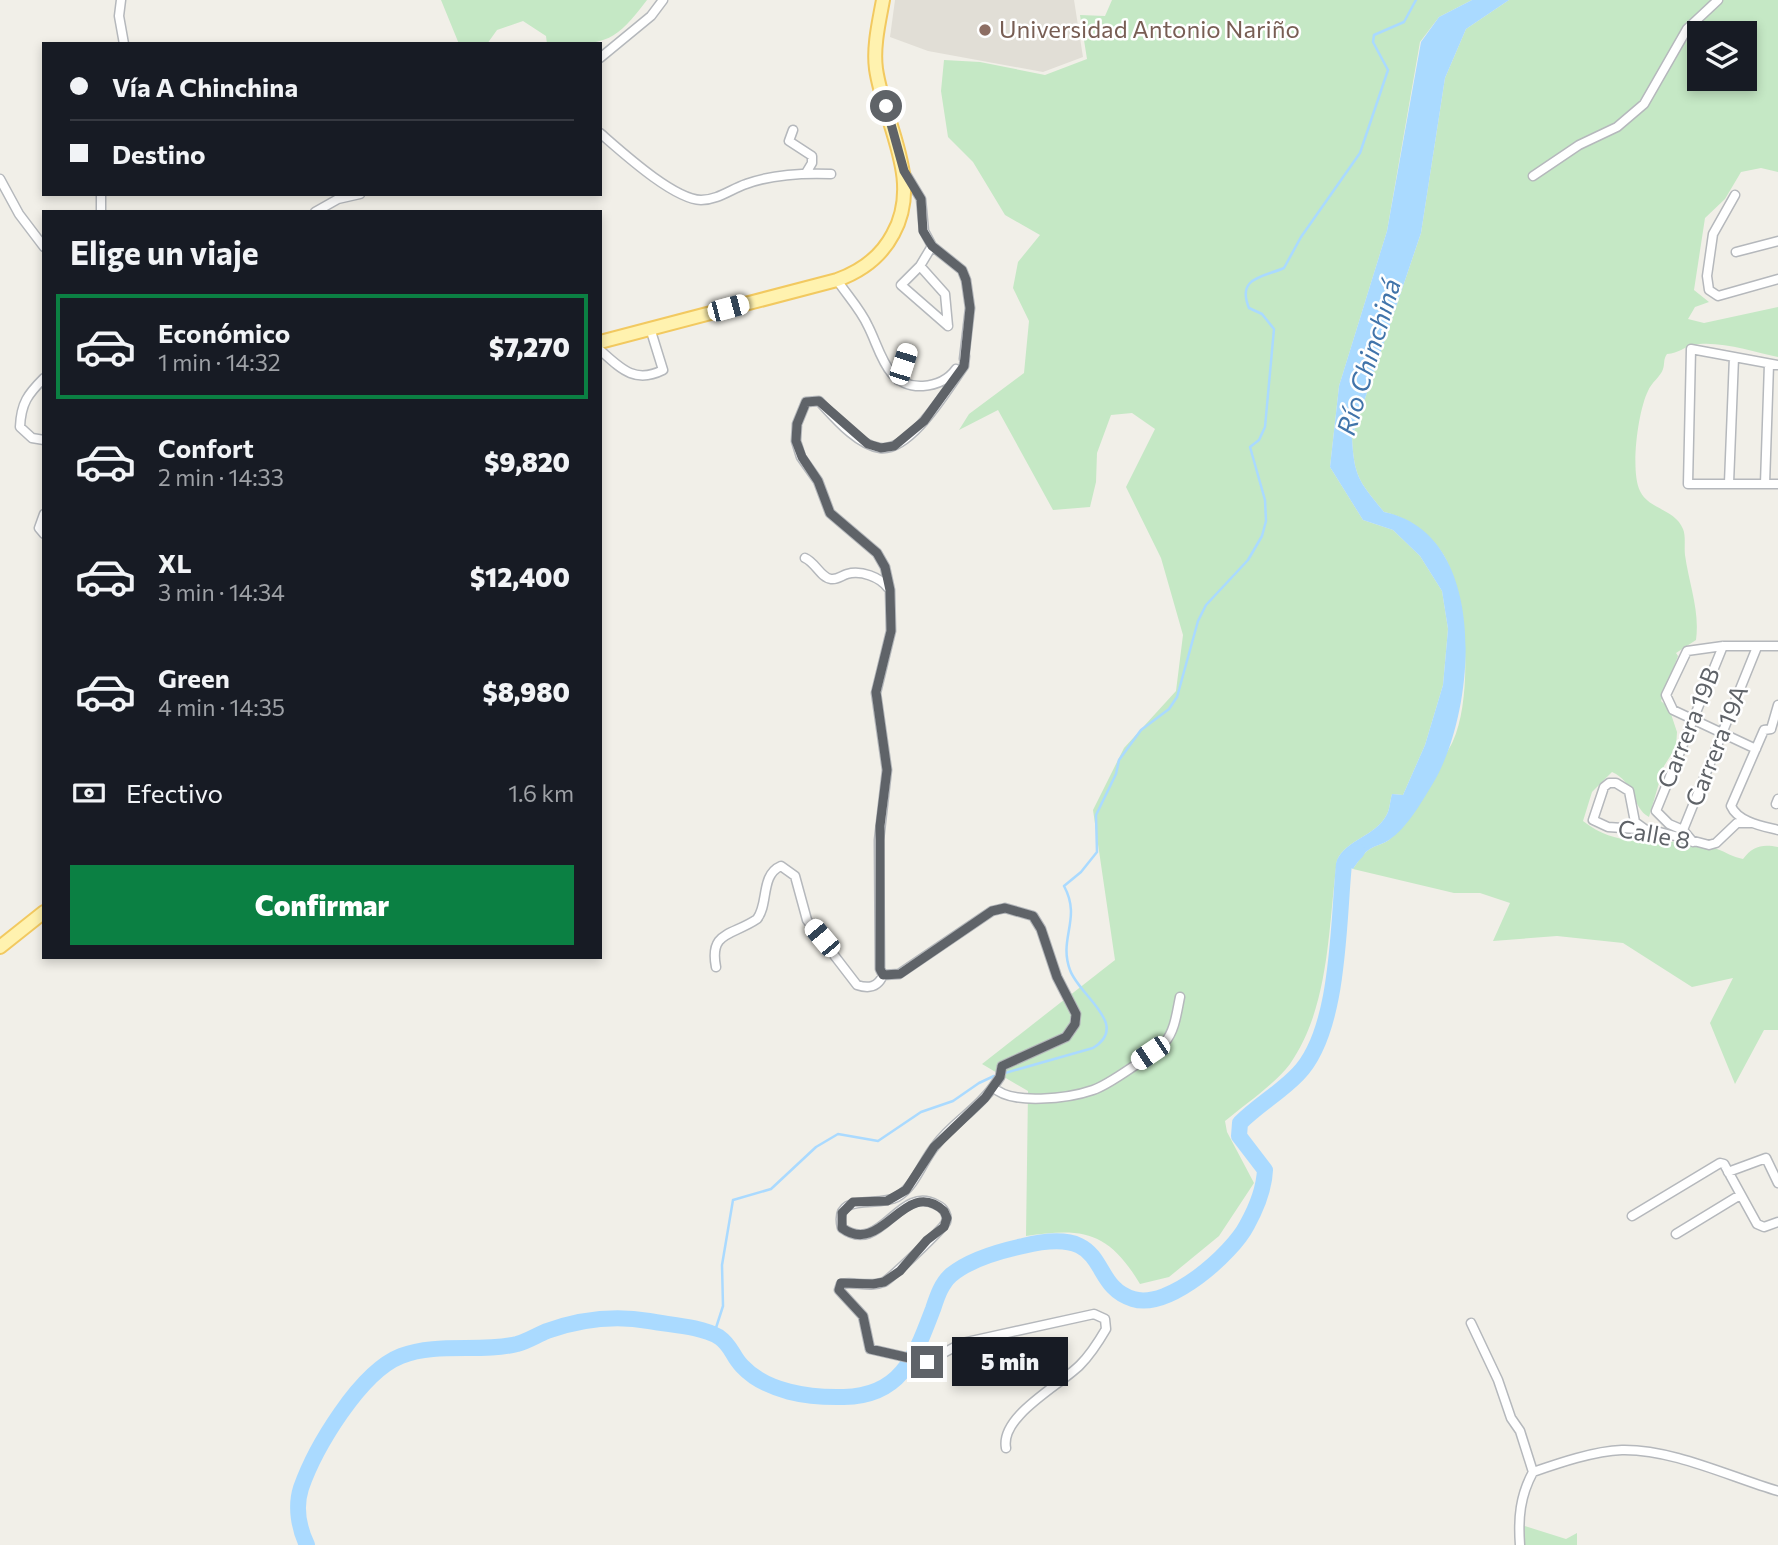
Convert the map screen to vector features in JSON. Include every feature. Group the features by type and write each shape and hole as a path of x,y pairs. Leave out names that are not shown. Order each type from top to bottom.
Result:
{"main road":[{"path":"602,341 837,280 863,269 889,242 902,216 904,171 876,66 883,0"},
{"path":"0,947 42,914"}],"street":[{"path":"121,0 119,16 124,42"},
{"path":"602,56 651,16 663,0"},
{"path":"1533,176 1580,145 1617,127 1643,104 1687,29 1718,0"},
{"path":"793,130 789,141 812,156 812,163 806,173"},
{"path":"602,134 671,191 700,200 716,198 747,183 806,173 831,174"},
{"path":"716,967 713,950 716,942 757,919 771,876 781,866 795,876 807,920 856,985 873,986 880,983 883,975 880,969 882,905 878,881 880,812 887,770 876,692 891,631 890,590 885,567 877,553 830,513 818,481 802,457 796,441 801,410 806,402 819,401 868,444 881,448 894,446 924,421 964,366 970,308 966,280 962,270 932,246 923,231 921,199 904,171"},
{"path":"0,179 19,214 42,244"},
{"path":"1735,195 1713,234 1709,290 1718,296 1778,279"},
{"path":"318,210 338,199 351,196"},
{"path":"1736,253 1778,241"},
{"path":"920,266 945,294 948,326 901,285 920,266 932,246"},
{"path":"837,280 868,325 883,363 898,380 918,386 936,384 951,375 965,356"},
{"path":"602,352 622,370 651,376 663,370 650,328"},
{"path":"898,380 908,349"},
{"path":"1765,484 1773,364 1691,349 1688,484 1729,483 1765,484 1778,484"},
{"path":"1729,483 1734,357"},
{"path":"42,380 26,395 21,408 20,427 32,438 42,440"},
{"path":"805,558 814,562 826,578 832,580 851,573 867,575 881,579 890,590"},
{"path":"1756,748 1722,735 1673,710 1667,695 1687,651 1723,646 1778,646"},
{"name":"Carrera 19B","path":"1683,830 1669,824 1656,811 1723,646"},
{"name":"Carrera 19A","path":"1693,842 1683,830 1757,647"},
{"path":"1778,705 1775,730 1764,730 1731,806 1734,813 1778,830"},
{"name":"Carrera 19B","path":"1593,820 1604,787 1609,783 1616,783 1629,791 1635,821 1646,830"},
{"name":"Calle 8","path":"1593,820 1608,827 1646,830 1693,842 1716,843 1737,823 1752,822"},
{"path":"883,975 900,974 992,911 1005,908 1033,916 1041,929 1057,977 1073,1004 1075,1024 1066,1037 1006,1062 993,1087 976,1108 934,1147 906,1190 887,1201 853,1202 842,1213 842,1228 850,1234 862,1235 882,1229 903,1208 919,1201 938,1205 947,1218 938,1233 884,1282 841,1283 842,1296 863,1316 870,1349 927,1362 962,1343 1022,1328 1094,1314 1105,1319 1106,1329 1082,1363 1023,1412 1007,1429 1006,1448"},
{"path":"993,1087 1006,1095 1042,1098 1094,1090 1164,1043 1171,1033 1180,997"},
{"path":"1728,1172 1766,1158 1778,1184"},
{"path":"1632,1216 1716,1163 1724,1164 1760,1226 1778,1222"},
{"path":"1676,1234 1740,1195"},
{"path":"1471,1323 1498,1380 1510,1418 1520,1431 1533,1472 1524,1489 1518,1519 1520,1545"},
{"path":"1533,1472 1623,1450 1687,1461 1778,1491"}],"shaded area":[{"name":"Universidad Antonio Nariño","path":"895,0 1074,0 1083,57 1043,72 928,51 890,37"}],"green space":[{"path":"441,0 647,0 624,27 604,40 547,42 546,36 523,21 497,30 488,42 458,42"},
{"path":"1112,0 1472,0 1439,17 1420,42 1387,231 1339,386 1330,467 1363,520 1393,530 1420,556 1442,591 1448,629 1443,685 1425,745 1403,795 1392,794 1387,814 1381,823 1341,853 1337,860 1325,966 1313,1017 1303,1041 1284,1071 1225,1121 1227,1132 1254,1183 1219,1236 1169,1277 1140,1284 1117,1253 1093,1237 1064,1232 1026,1236 1028,1091 982,1064 1115,960 1093,810 1124,748 1176,691 1183,635 1161,558 1126,487 1155,429 1132,413 1111,415 1097,453 1096,482 1090,507 1053,510 998,410 959,430 969,414 1024,373 1029,321 1013,288 1018,262 1040,235 1005,215 973,162 948,137 941,91 944,60 980,62 1045,75 1087,59 1080,15 1105,16"},
{"path":"1509,0 1778,0 1778,172 1761,168 1741,172 1725,199 1705,218 1694,290 1709,302 1695,307 1688,319 1704,323 1778,307 1778,357 1725,345 1693,345 1667,354 1662,372 1651,385 1644,400 1636,441 1637,482 1644,497 1674,517 1683,529 1695,608 1696,640 1676,653 1678,656 1661,701 1669,708 1677,732 1676,747 1664,766 1649,817 1639,808 1625,782 1612,772 1592,792 1583,821 1596,830 1620,838 1705,846 1743,859 1758,847 1778,847 1778,1030 1764,1030 1735,1084 1710,1023 1733,978 1692,987 1623,943 1557,936 1493,941 1510,903 1480,893 1454,893 1353,869 1367,851 1385,843 1394,835 1411,809 1453,741 1463,699 1465,646 1458,594 1451,572 1432,539 1409,522 1384,512 1369,493 1356,470 1352,437 1421,233 1445,78 1466,29"},
{"path":"1522,1525 1566,1539 1577,1533 1577,1545 1523,1545"}],"water":[{"path":"1472,0 1509,0 1466,29 1445,78 1421,233 1352,437 1356,470 1369,493 1384,512 1419,527 1443,554 1458,589 1465,630 1465,673 1458,715 1447,754 1432,785 1402,829 1387,841 1367,851 1353,869 1337,860 1341,853 1381,823 1387,814 1392,794 1403,795 1425,745 1443,685 1448,629 1442,591 1420,556 1393,530 1363,520 1330,467 1339,386 1387,231 1421,42 1439,17"}],"waterway":[{"path":"1005,1073 1093,1048 1103,1039 1107,1030 1099,1010 1070,970 1067,948 1071,909 1064,886 1081,872 1097,852 1096,815 1116,774 1119,760 1141,730 1169,709 1177,697 1198,621 1206,605 1248,560 1262,536 1266,521 1265,500 1250,447 1259,440 1265,427 1274,329 1262,314 1249,308 1246,290 1254,280 1284,268 1301,237 1360,153 1388,70 1373,42 1374,35 1404,22 1416,0"},
{"name":"Río Chinchiná","path":"307,1545 300,1525 298,1503 301,1488 317,1453 355,1394 370,1378 401,1356 430,1349 503,1347 572,1324 610,1318 636,1319 711,1333 727,1344 752,1375 789,1392 844,1397 864,1395 893,1381 912,1357 940,1291 951,1275 995,1253 1052,1241 1072,1243 1085,1249 1109,1282 1119,1292 1133,1299 1148,1300 1164,1296 1198,1277 1239,1237 1254,1212 1262,1191 1265,1170 1239,1136 1240,1123 1298,1074 1312,1055 1322,1031 1338,945 1344,864 1357,851"},
{"path":"714,1334 723,1306 722,1265 733,1200 771,1189 816,1147 838,1134 878,1141 921,1112 953,1101 994,1076"}],"place":[{"name":"Universidad Antonio Nariño","path":"985,30"}],"route":[{"path":"886,106 904,171 921,199 923,231 932,246 962,270 966,280 970,308 964,366 924,421 913,433 894,446 881,448 868,444 834,417 819,401 812,399 806,402 801,410 796,441 802,457 818,481 830,513 877,553 885,567 890,590 891,631 876,692 887,770 880,812 880,969 883,975 900,974 992,911 1005,908 1020,911 1033,916 1041,929 1057,977 1076,1014 1072,1031 1066,1037 1002,1066 1000,1077 985,1098 965,1119 943,1136 906,1190 887,1201 853,1202 845,1206 842,1213 842,1228 850,1234 862,1235 882,1229 910,1203 928,1202 938,1205 944,1211 947,1218 944,1227 927,1240 900,1271 884,1282 841,1283 839,1290 863,1316 870,1349 876,1353 927,1362"}]}
